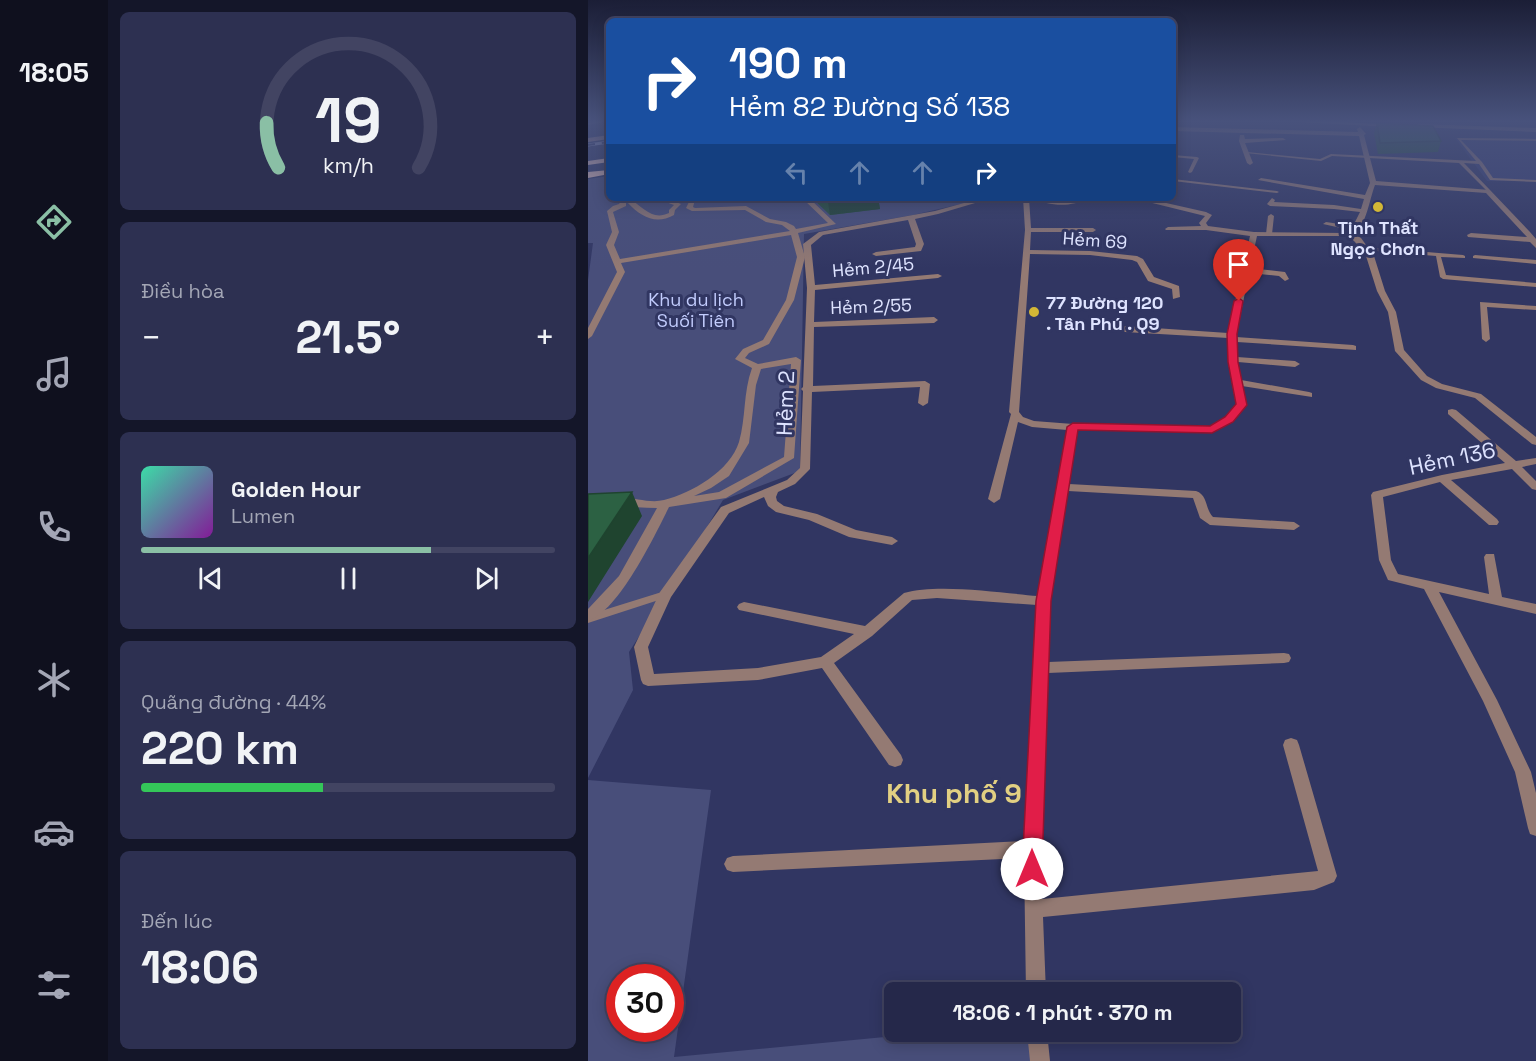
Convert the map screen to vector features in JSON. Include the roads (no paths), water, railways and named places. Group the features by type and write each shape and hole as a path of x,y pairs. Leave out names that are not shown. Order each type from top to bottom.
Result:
{"highway":[{"path":"588,175 606,172"}],"street":[{"path":"1353,231 1364,212 1366,197 1373,183 1371,171"},
{"path":"1261,180 1366,197"},
{"path":"1373,183 1488,191 1533,238"},
{"path":"588,336 604,299 621,272 610,245 616,238 617,228 610,211 624,204 622,203 624,201"},
{"path":"630,201 650,216 666,218 678,204 668,201"},
{"path":"615,500 636,504 665,504 722,495 789,458 796,360 757,367 740,359 746,351 766,342 790,300 801,257 794,231 792,227 784,223 768,221 746,208 694,210 689,208 693,201"},
{"path":"617,262 725,242 750,241 833,224 808,201"},
{"name":"Hẻm 2","path":"825,662 758,674 648,680 641,647 665,595 725,510 791,482 804,469 811,288 807,244 815,236 911,218 977,201"},
{"path":"994,499 1015,415 1028,230 1026,201"},
{"path":"1049,201 1058,203 1076,201"},
{"path":"1149,201 1209,215 1203,223 1206,228"},
{"path":"1270,204 1302,204 1364,212"},
{"path":"876,254 918,249 920,244 911,218"},
{"path":"1326,224 1353,231 1366,249 1392,312 1400,351 1429,382 1478,396 1536,442"},
{"path":"1168,229 1206,228 1254,234 1353,231"},
{"path":"1028,230 1093,230"},
{"path":"1015,415 1025,422 1073,427 1212,429 1229,420 1241,405 1233,359 1232,338 1254,234"},
{"path":"1471,235 1533,238"},
{"name":"Hẻm 69","path":"1025,252 1090,253 1134,258 1140,261 1151,279 1176,288 1176,297"},
{"path":"1247,270 1282,274 1285,279"},
{"name":"Hẻm 2/45","path":"811,288 938,276"},
{"path":"1486,339 1483,304 1536,308"},
{"name":"Hẻm 2/55","path":"810,325 934,320"},
{"path":"1125,329 1353,348"},
{"path":"1233,359 1295,364"},
{"path":"588,617 615,591 639,553 665,504 707,486 725,474 744,443 751,385 757,367"},
{"path":"1238,382 1309,395"},
{"path":"806,388 926,384 923,403"},
{"path":"1452,412 1536,487"},
{"path":"1036,982 1032,849 1044,601 1073,427"},
{"name":"Hẻm 136","path":"1430,587 1393,577 1385,560 1377,495 1442,478 1536,461"},
{"path":"1442,478 1494,522"},
{"path":"1062,487 1196,495 1201,501 1204,516 1210,521 1294,526"},
{"path":"773,489 770,497 772,503 780,509 813,517 853,534 892,541"},
{"path":"1490,556 1496,599"},
{"path":"1430,587 1536,609"},
{"path":"1430,587 1490,700 1523,772 1536,828"},
{"path":"895,760 825,662 867,632 909,596 937,593 1044,601"},
{"path":"744,607 867,632"},
{"path":"1040,668 1284,658"},
{"path":"1033,909 1314,881 1328,876 1291,745"},
{"path":"733,864 1032,849"},
{"path":"1038,1042 1040,1061"}],"lane":[{"path":"1468,171 1488,191"},
{"path":"1486,171 1492,179 1536,181"},
{"path":"1176,180 1278,192"},
{"path":"1269,234 1271,216"},
{"path":"1366,249 1463,257"},
{"path":"1438,255 1443,277 1536,285"},
{"path":"1475,257 1536,262"},
{"path":"588,617 665,595"}],"place":[{"name":"Tịnh Thất Ngọc Chơn","path":"1378,207"},
{"name":"77 Đường 120 . Tân Phú . Q9","path":"1034,312"}],"district":[{"name":"Khu phố 9","path":"954,793"}],"park label":[{"name":"Khu du lịch Suối Tiên","path":"696,309"}]}
